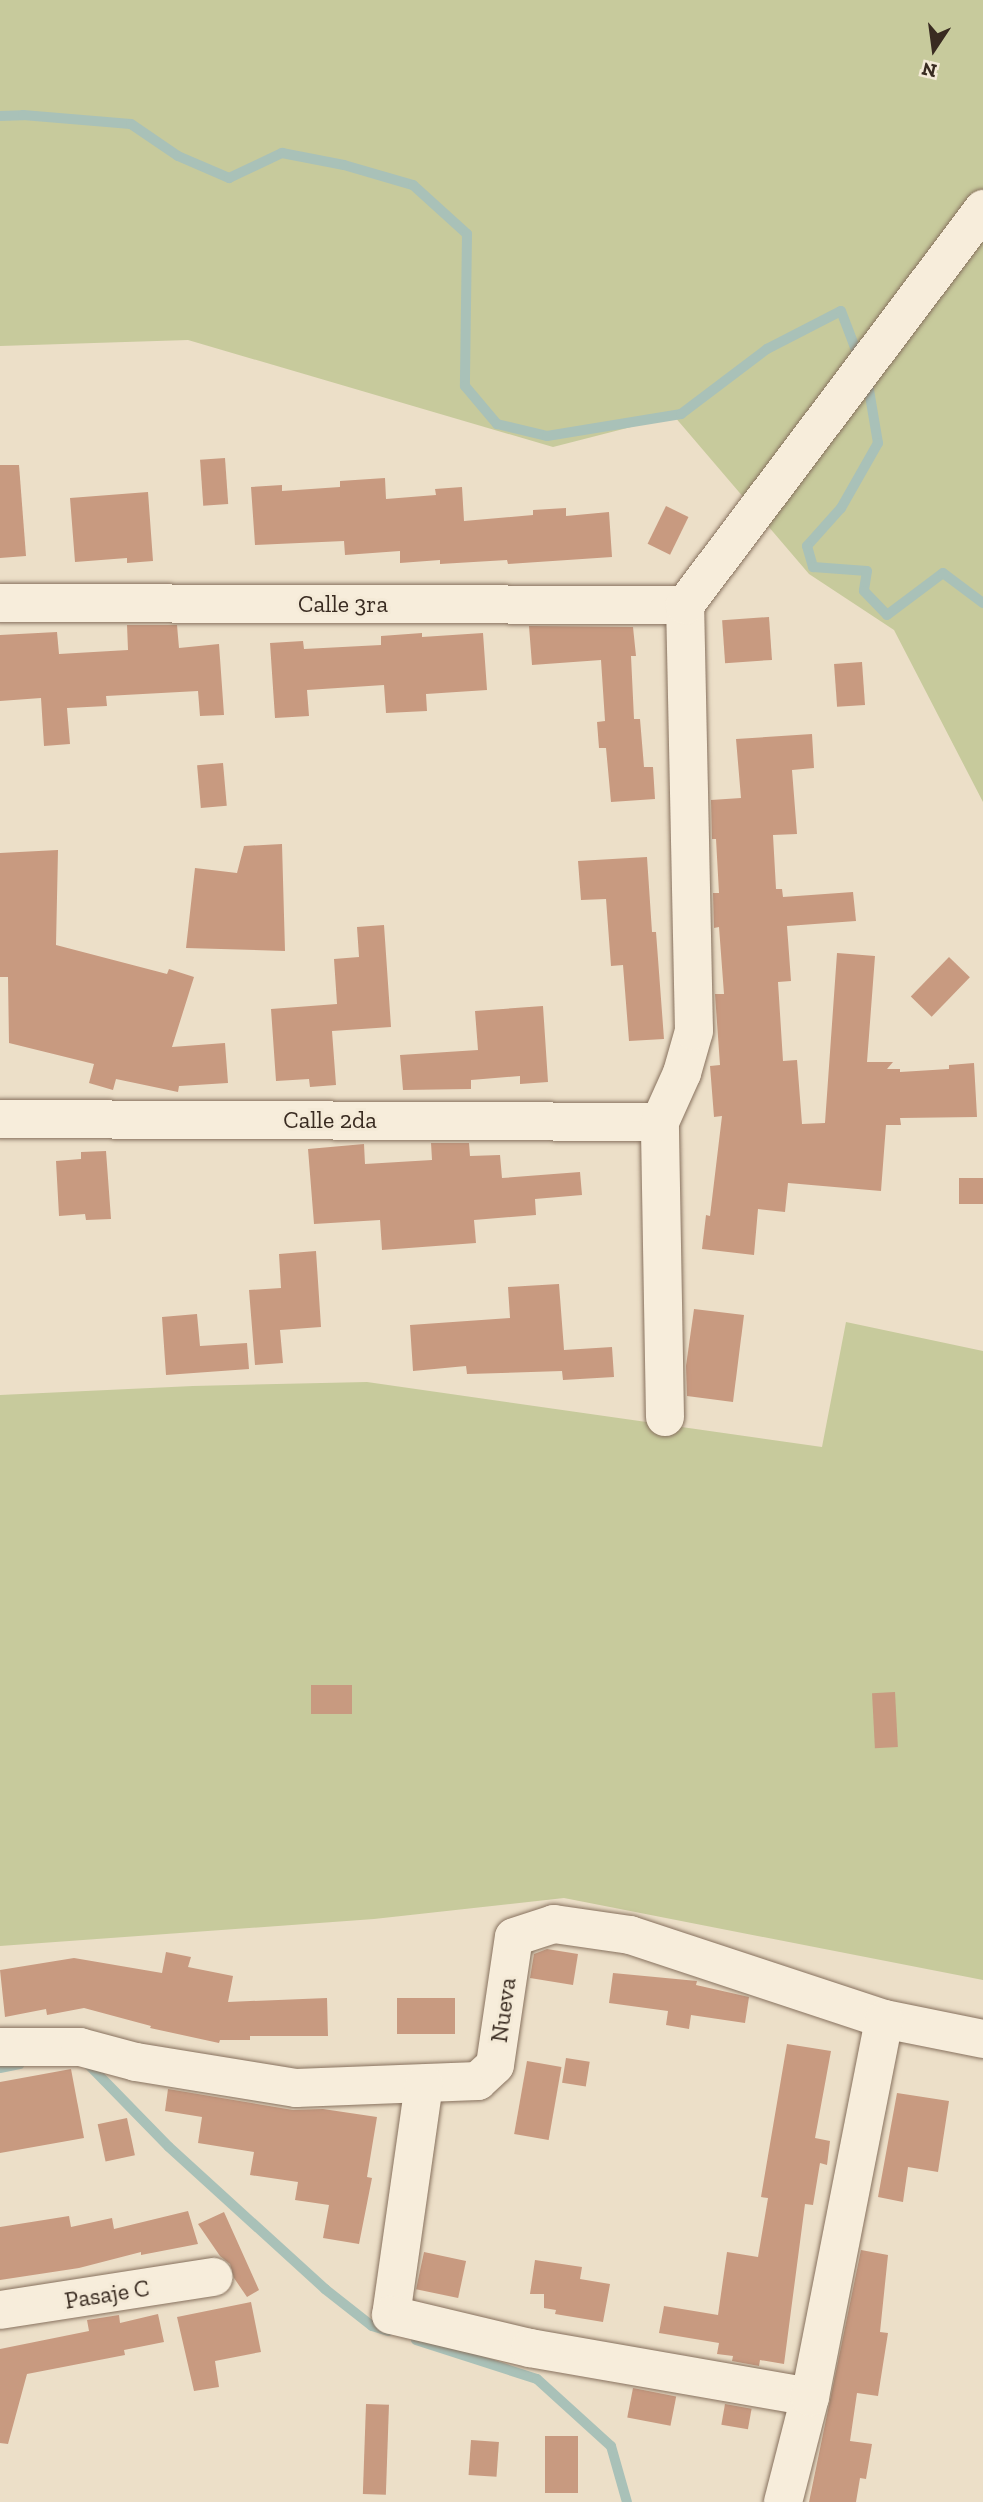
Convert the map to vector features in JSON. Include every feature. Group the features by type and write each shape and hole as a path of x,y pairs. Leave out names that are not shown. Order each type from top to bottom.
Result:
{"street":[{"path":"665,1417 660,1122 682,1073 694,1031 685,605 983,209"},
{"name":"Calle 3ra","path":"0,603 685,605"},
{"name":"Calle 2da","path":"0,1119 660,1122"},
{"name":"Nueva","path":"0,2047 80,2047 136,2062 296,2088 478,2081 495,2065 514,1937 554,1924 630,1935 884,2019 983,2039"},
{"path":"783,2502 810,2397 884,2019"},
{"path":"424,2084 391,2315 530,2348 810,2397"},
{"name":"Pasaje C","path":"0,2310 213,2277"}],"green space":[{"path":"0,0 983,0 983,802 894,630 809,574 674,416 553,447 188,340 0,346"},
{"path":"846,1322 983,1351 983,1980 564,1898 374,1919 0,1946 0,1395 193,1386 367,1382 822,1447"}],"building":[{"path":"225,458 228,504 203,506 200,460"},
{"path":"0,465 19,465 26,556 0,558"},
{"path":"385,478 386,499 436,495 435,489 462,487 464,521 533,515 533,510 566,508 566,516 609,512 612,557 508,564 507,560 440,564 440,560 400,563 400,551 345,555 344,541 255,545 251,487 282,485 282,491 340,487 340,481"},
{"path":"148,492 153,561 127,563 127,558 75,562 70,498"},
{"path":"666,506 688,517 670,555 648,544"},
{"path":"769,617 772,660 725,663 722,620"},
{"path":"127,625 177,625 179,648 219,644 224,715 200,716 198,691 106,696 107,706 67,708 70,744 44,746 41,698 0,701 0,635 57,632 59,654 128,650"},
{"path":"529,626 633,627 636,656 631,656 634,719 640,719 644,767 653,767 655,799 611,802 606,748 599,748 597,722 605,721 601,660 532,665"},
{"path":"422,633 422,637 483,633 487,690 426,694 427,711 386,713 384,685 307,690 309,716 275,718 270,643 303,641 304,649 381,645 381,636"},
{"path":"862,662 865,705 837,707 834,664"},
{"path":"812,734 814,768 792,770 797,834 773,835 776,889 782,889 783,897 853,892 856,921 787,926 791,981 778,982 783,1061 797,1060 802,1124 825,1123 837,953 875,956 867,1062 893,1062 887,1069 900,1069 900,1072 949,1069 949,1065 974,1063 977,1117 900,1118 901,1125 886,1125 881,1191 788,1183 785,1212 758,1209 754,1255 702,1249 706,1215 710,1216 722,1116 714,1117 710,1066 720,1065 715,994 724,994 719,927 714,928 713,893 719,893 716,839 712,839 711,800 741,798 736,739"},
{"path":"223,763 227,806 201,808 197,765"},
{"path":"282,844 285,951 186,948 195,868 237,873 244,846"},
{"path":"58,850 56,945 167,974 169,969 194,977 172,1047 225,1043 228,1083 179,1086 178,1092 116,1079 113,1090 89,1083 94,1064 9,1043 8,977 0,977 0,853"},
{"path":"647,857 664,1039 629,1041 623,965 611,966 606,899 581,900 578,861"},
{"path":"384,925 391,1027 332,1031 336,1085 310,1087 309,1079 276,1081 271,1009 337,1004 334,959 359,957 357,927"},
{"path":"949,957 970,977 932,1017 911,997"},
{"path":"543,1006 548,1082 520,1084 520,1076 471,1080 471,1089 403,1090 400,1055 478,1050 475,1011"},
{"path":"431,1143 469,1143 470,1156 500,1155 502,1178 580,1172 582,1195 535,1199 536,1215 474,1220 476,1243 382,1250 380,1220 314,1224 308,1149 364,1144 365,1164 432,1160"},
{"path":"106,1151 111,1219 86,1220 85,1214 59,1216 56,1161 81,1159 81,1152"},
{"path":"959,1178 983,1178 983,1204 959,1204"},
{"path":"316,1251 321,1327 280,1330 283,1363 255,1365 249,1290 281,1288 279,1254"},
{"path":"559,1284 564,1350 612,1347 614,1377 563,1380 562,1371 467,1374 466,1366 413,1371 410,1325 510,1318 508,1287"},
{"path":"694,1309 744,1315 733,1402 687,1396 686,1366"},
{"path":"197,1314 200,1346 247,1343 249,1369 166,1375 162,1317"},
{"path":"311,1685 352,1685 352,1714 311,1714"},
{"path":"895,1692 898,1747 875,1748 872,1693"},
{"path":"547,1949 578,1954 573,1985 530,1978 534,1954"},
{"path":"166,1952 191,1957 188,1967 233,1976 228,2002 327,1998 328,2036 250,2036 250,2040 220,2040 219,2043 150,2028 151,2026 84,2008 47,2015 46,2009 5,2017 0,1970 74,1958 162,1973"},
{"path":"613,1973 697,1981 696,1985 749,1997 745,2023 691,2015 689,2029 666,2025 668,2011 609,2003"},
{"path":"397,1998 455,1998 455,2034 397,2034"},
{"path":"787,2044 831,2051 815,2138 830,2141 827,2165 820,2163 813,2205 805,2204 784,2364 760,2360 759,2366 732,2361 733,2356 717,2354 719,2343 659,2333 664,2306 718,2315 727,2252 758,2257 768,2198 761,2197"},
{"path":"566,2058 590,2062 586,2086 562,2083"},
{"path":"527,2061 561,2067 549,2140 514,2134"},
{"path":"71,2069 84,2138 0,2153 0,2082"},
{"path":"168,2089 293,2110 323,2109 377,2117 367,2177 372,2178 359,2244 323,2238 329,2205 295,2200 298,2182 250,2175 254,2152 198,2143 202,2117 165,2111"},
{"path":"897,2093 949,2101 938,2172 908,2167 903,2202 878,2197"},
{"path":"127,2118 135,2155 106,2161 98,2124"},
{"path":"188,2211 198,2244 141,2255 141,2252 79,2268 0,2280 0,2227 69,2216 71,2227 112,2218 114,2229"},
{"path":"224,2212 259,2290 247,2297 234,2278 230,2264 220,2256 198,2224"},
{"path":"861,2250 888,2255 880,2332 888,2333 878,2396 857,2393 850,2441 872,2444 866,2479 860,2478 856,2502 809,2502"},
{"path":"424,2252 466,2261 458,2298 416,2289"},
{"path":"535,2260 582,2267 580,2279 610,2284 603,2322 555,2314 556,2310 544,2308 544,2294 530,2294"},
{"path":"251,2302 261,2352 215,2361 219,2387 194,2391 177,2317"},
{"path":"158,2314 164,2342 124,2350 125,2355 27,2374 8,2444 0,2443 0,2349 89,2331 87,2320 119,2315 120,2323"},
{"path":"633,2388 676,2396 670,2426 627,2417"},
{"path":"366,2404 389,2405 386,2495 363,2494"},
{"path":"725,2404 752,2409 748,2429 721,2425"},
{"path":"545,2436 578,2436 578,2493 545,2493"},
{"path":"471,2440 499,2442 496,2477 469,2475"}],"waterway":[{"path":"0,116 23,115 131,124 178,156 229,178 282,153 344,165 413,185 467,234 465,386 497,424 547,436 681,414 767,349 841,311 859,358"},
{"path":"867,378 878,443 841,508 807,546 813,567 867,571 864,591 887,615 943,573 983,603"},
{"path":"87,2063 169,2147 325,2289 372,2326 388,2331"},
{"path":"0,2068 20,2064"},
{"path":"416,2340 537,2379 611,2446 627,2502"}]}
